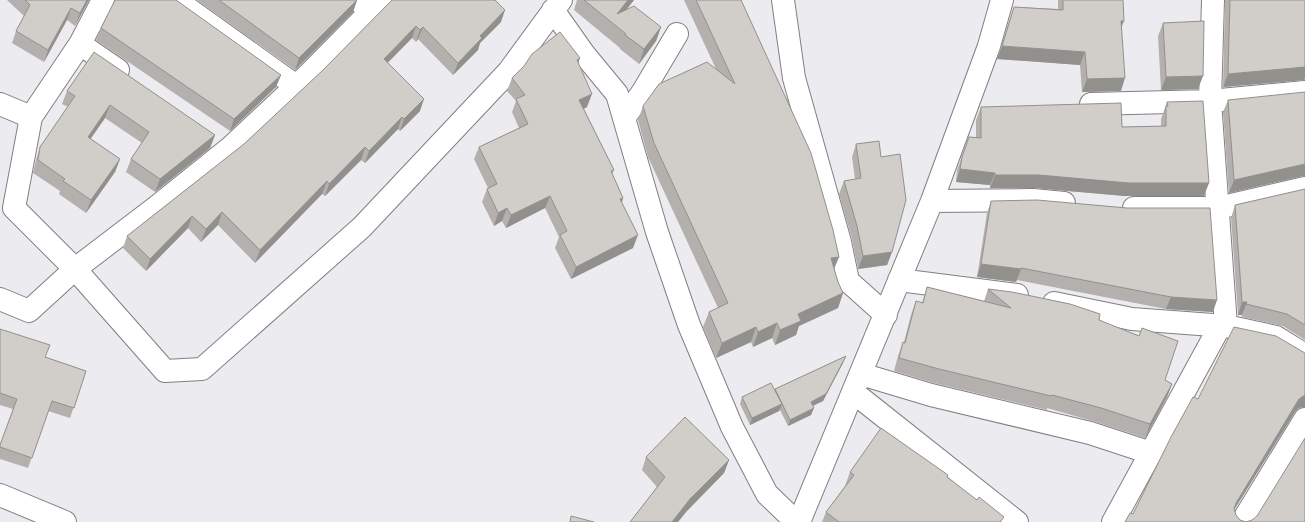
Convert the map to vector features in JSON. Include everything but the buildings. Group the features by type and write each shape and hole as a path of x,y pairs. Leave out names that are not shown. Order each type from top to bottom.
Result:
{"street":[{"path":"103,0 80,44 31,116 14,208 75,270 165,371 202,369 362,227 508,71 557,5 584,54 617,94 657,232 674,282 689,325 732,427 767,494 798,522 886,315 932,202 989,46 1001,0"},
{"path":"176,0 296,86"},
{"path":"783,0 794,78 840,242 848,281 886,315"},
{"path":"1113,522 1223,326 1218,208 1210,101 1213,0"},
{"path":"0,299 30,310 75,270 156,208 231,147 296,86 370,4"},
{"path":"624,118 642,93 677,34"},
{"path":"80,44 132,80"},
{"path":"1069,105 1210,101 1305,92"},
{"path":"0,104 31,116"},
{"path":"967,108 991,107"},
{"path":"212,133 231,147"},
{"path":"1117,208 1218,208 1305,188"},
{"path":"932,202 1033,200 1086,205"},
{"path":"899,280 1009,293 1132,319 1223,326 1276,337 1305,355"},
{"path":"857,383 931,395 1090,433 1151,453"},
{"path":"857,383 1017,522"},
{"path":"1242,522 1305,419"},
{"path":"0,494 65,522"}]}
